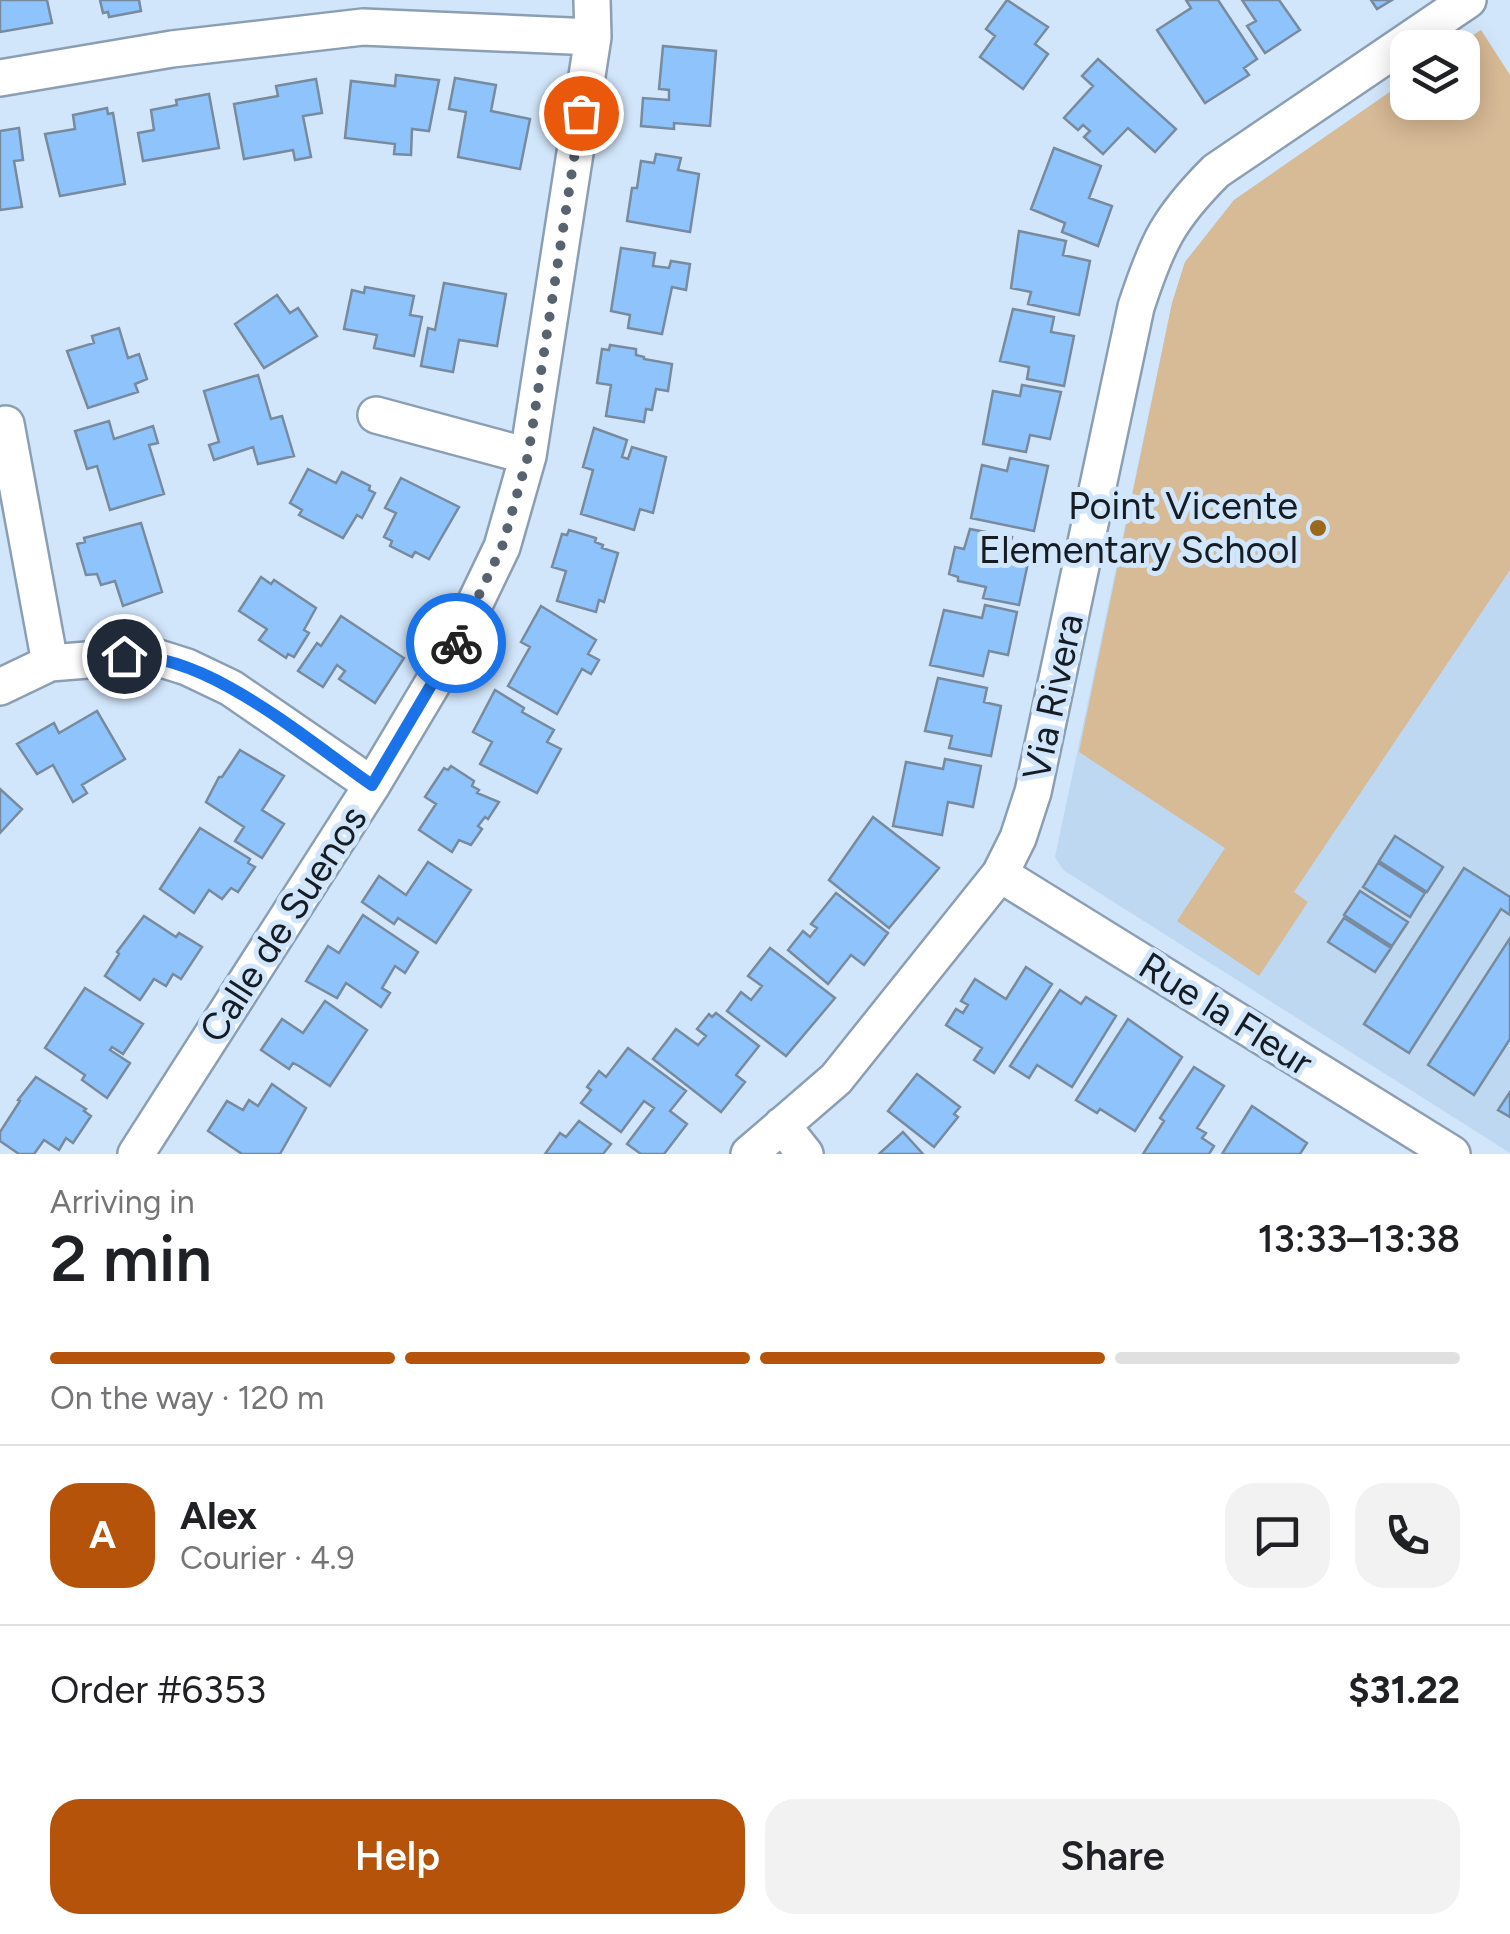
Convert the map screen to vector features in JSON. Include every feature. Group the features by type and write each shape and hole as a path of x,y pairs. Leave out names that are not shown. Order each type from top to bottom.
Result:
{"street":[{"name":"Calle de Suenos","path":"136,1154 372,785 452,651 502,547 528,456 593,37 592,0"},
{"name":"Via Rivera","path":"748,1154 836,1079 1000,874 1018,838 1034,792 1136,306 1154,250 1181,206 1216,171 1468,0"},
{"path":"0,78 172,50 363,27 593,37"},
{"path":"376,415 528,456"},
{"path":"6,424 50,663"},
{"path":"0,687 50,663 149,655 187,667 231,688 372,785"},
{"name":"Rue la Fleur","path":"1000,874 1452,1154"},
{"path":"782,1125 805,1154"}],"shaded area":[{"name":"Point Vicente Elementary School","path":"1480,31 1510,75 1510,1153 1063,870 1055,857 1172,303 1185,262 1234,200 1390,92 1390,120 1480,120"},
{"name":"Point Vicente Elementary School","path":"1480,31 1510,75 1510,570 1294,892 1308,902 1259,976 1177,921 1225,848 1079,752 1172,303 1185,262 1234,200 1390,92 1390,120 1480,120"}],"building":[{"path":"0,0 47,0 52,23 0,32"},
{"path":"100,0 139,0 141,11 109,17 108,12 103,13"},
{"path":"1007,0 1048,27 1035,44 1048,54 1023,89 980,57 995,36 986,29"},
{"path":"1186,0 1218,0 1257,59 1244,68 1249,75 1205,103 1157,30 1191,8"},
{"path":"1242,0 1279,0 1300,30 1265,53 1247,26 1256,21"},
{"path":"1371,0 1392,0 1377,9"},
{"path":"663,46 716,51 710,126 641,126 643,98 669,100 669,90 659,89"},
{"path":"1098,59 1176,129 1155,152 1128,128 1103,154 1084,137 1090,131 1083,125 1078,130 1064,118 1093,86 1082,76"},
{"path":"396,75 439,80 429,131 412,129 411,155 394,154 395,144 345,138 351,81 395,86"},
{"path":"455,78 496,85 491,111 530,119 520,169 458,157 466,112 449,109"},
{"path":"316,79 322,113 303,116 311,157 295,160 293,150 244,159 234,104 278,96 276,86"},
{"path":"209,94 219,148 143,161 138,133 154,130 151,110"},
{"path":"107,108 108,114 113,113 125,184 60,196 45,134 75,129 73,115"},
{"path":"19,128 23,160 14,161 22,207 0,210 0,131"},
{"path":"1054,148 1101,166 1089,198 1112,206 1098,246 1062,232 1065,223 1031,209"},
{"path":"656,154 681,158 678,170 699,174 690,232 627,221 641,161 654,163"},
{"path":"1019,231 1066,241 1063,255 1090,261 1079,315 1028,304 1031,292 1011,288"},
{"path":"621,248 655,253 653,266 669,268 671,261 690,264 686,290 672,287 662,334 628,328 630,315 611,311"},
{"path":"444,283 506,294 497,346 459,340 453,372 421,366 428,328 435,330"},
{"path":"365,287 414,296 410,315 422,317 414,356 374,348 377,335 344,329 352,290 364,293"},
{"path":"277,295 290,313 298,308 317,336 264,368 235,324"},
{"path":"1013,309 1054,317 1051,332 1074,336 1064,386 1027,379 1029,367 1000,361"},
{"path":"119,328 128,358 139,354 147,379 135,384 138,392 88,408 67,351 94,343 92,336"},
{"path":"610,345 636,349 636,355 644,359 672,364 668,391 656,389 652,410 646,409 644,422 606,416 611,385 597,383 602,349 609,350"},
{"path":"258,375 271,419 282,416 294,456 258,464 253,447 214,460 209,445 219,442 204,391"},
{"path":"1022,385 1061,392 1050,439 1030,435 1026,452 983,444 993,391 1020,396"},
{"path":"109,421 114,439 153,426 158,443 149,445 164,494 110,510 97,466 87,469 75,431"},
{"path":"594,428 627,440 622,457 628,459 632,447 666,457 653,513 640,509 634,530 581,514 593,470 583,467"},
{"path":"1010,458 1048,466 1034,531 971,518 982,465 1007,471"},
{"path":"308,469 336,483 342,472 370,486 369,490 375,493 362,518 357,515 343,538 299,515 302,510 290,503"},
{"path":"401,478 459,507 429,559 415,552 412,557 390,546 392,541 384,537 396,513 385,508"},
{"path":"141,523 162,592 123,606 115,581 101,585 97,574 86,575 77,544 85,542 84,538"},
{"path":"970,529 1012,537 1008,554 1029,558 1019,605 983,598 986,587 958,581 958,577 949,574 955,547 964,549"},
{"path":"569,530 596,538 602,548 618,553 604,602 599,600 596,612 557,601 566,571 552,567 562,534 567,535"},
{"path":"261,577 271,584 274,580 316,608 304,630 309,633 294,657 288,654 286,658 259,640 267,629 239,611"},
{"path":"985,605 1017,612 1008,655 989,651 983,676 930,665 944,610 982,618"},
{"path":"541,606 596,640 588,654 599,660 591,674 582,669 557,714 508,686 530,647 521,642"},
{"path":"341,616 404,658 375,703 339,679 345,671 337,665 323,687 298,671"},
{"path":"938,678 987,688 984,702 1001,706 991,756 949,748 952,736 925,731"},
{"path":"495,690 524,708 522,712 554,730 547,742 561,749 537,793 480,764 492,742 473,732"},
{"path":"97,711 125,759 82,785 87,793 73,802 53,765 37,774 17,744 54,723 59,733"},
{"path":"240,750 284,776 262,810 284,824 262,858 235,841 244,827 206,802"},
{"path":"945,759 981,766 973,807 948,802 942,835 893,826 906,762 943,769"},
{"path":"451,766 474,781 472,786 479,790 477,793 499,802 478,826 482,829 471,845 459,840 452,852 419,830 436,804 425,797 444,768 448,770"},
{"path":"0,789 22,809 0,833"},
{"path":"873,817 939,868 889,928 829,880"},
{"path":"200,828 250,859 248,863 255,867 238,892 231,888 222,899 209,890 194,913 160,889"},
{"path":"1395,836 1443,867 1427,892 1379,861"},
{"path":"428,862 471,890 436,943 398,918 394,924 362,902 379,876 406,895"},
{"path":"1378,863 1425,893 1410,917 1363,887"},
{"path":"1464,868 1510,897 1510,915 1501,909 1409,1053 1364,1024"},
{"path":"1360,891 1408,922 1392,946 1344,915"},
{"path":"836,893 888,933 864,965 851,955 828,984 788,950 803,931 810,937 817,928 811,924"},
{"path":"363,915 418,952 405,973 395,966 382,988 390,993 381,1007 346,983 337,998 306,981 328,946 339,953"},
{"path":"144,916 176,937 179,933 202,947 181,979 173,974 166,986 154,979 140,1000 105,976 117,952"},
{"path":"1344,918 1391,948 1375,972 1328,942"},
{"path":"1510,938 1510,1039 1474,1095 1428,1065"},
{"path":"770,948 835,998 786,1056 727,1011 741,992 751,1000 762,986 748,976"},
{"path":"1026,967 1052,984 994,1073 974,1060 982,1048 946,1025 956,1009 963,1013 968,1005 961,1001 975,979 1006,999"},
{"path":"85,988 143,1024 123,1054 112,1047 110,1050 130,1063 107,1098 82,1080 85,1075 45,1048"},
{"path":"1060,990 1081,1004 1086,997 1116,1016 1072,1087 1037,1065 1029,1078 1010,1066"},
{"path":"325,1001 367,1030 330,1086 293,1063 289,1069 261,1050 282,1019 303,1033"},
{"path":"716,1013 759,1046 736,1075 745,1082 721,1112 653,1059 676,1029 698,1045 706,1036 697,1029 709,1014 712,1017"},
{"path":"1128,1019 1182,1057 1135,1131 1100,1109 1097,1113 1076,1100"},
{"path":"628,1048 686,1091 670,1111 687,1124 664,1154 641,1154 627,1144 654,1108 644,1101 621,1132 581,1103 599,1071 606,1077"},
{"path":"1194,1067 1224,1086 1197,1128 1206,1133 1202,1138 1214,1146 1209,1154 1143,1154 1164,1121 1160,1118"},
{"path":"917,1074 960,1107 954,1114 958,1117 934,1147 888,1111"},
{"path":"36,1077 91,1116 73,1143 66,1138 59,1150 44,1140 34,1154 19,1154 0,1141 0,1132"},
{"path":"272,1084 306,1108 280,1154 242,1154 208,1131 227,1101 243,1110 249,1100 258,1106"},
{"path":"1510,1092 1510,1117 1498,1110"},
{"path":"1252,1106 1307,1143 1300,1154 1222,1154"},
{"path":"579,1121 611,1144 603,1154 545,1154 560,1133 566,1137"},
{"path":"903,1132 923,1154 879,1154"}],"way so far":[{"path":"456,643 502,547 528,456 581,113"}],"place":[{"name":"Point Vicente Elementary School","path":"1318,528"}],"route":[{"path":"124,656 149,655 187,667 231,688 372,785 456,643"}]}
